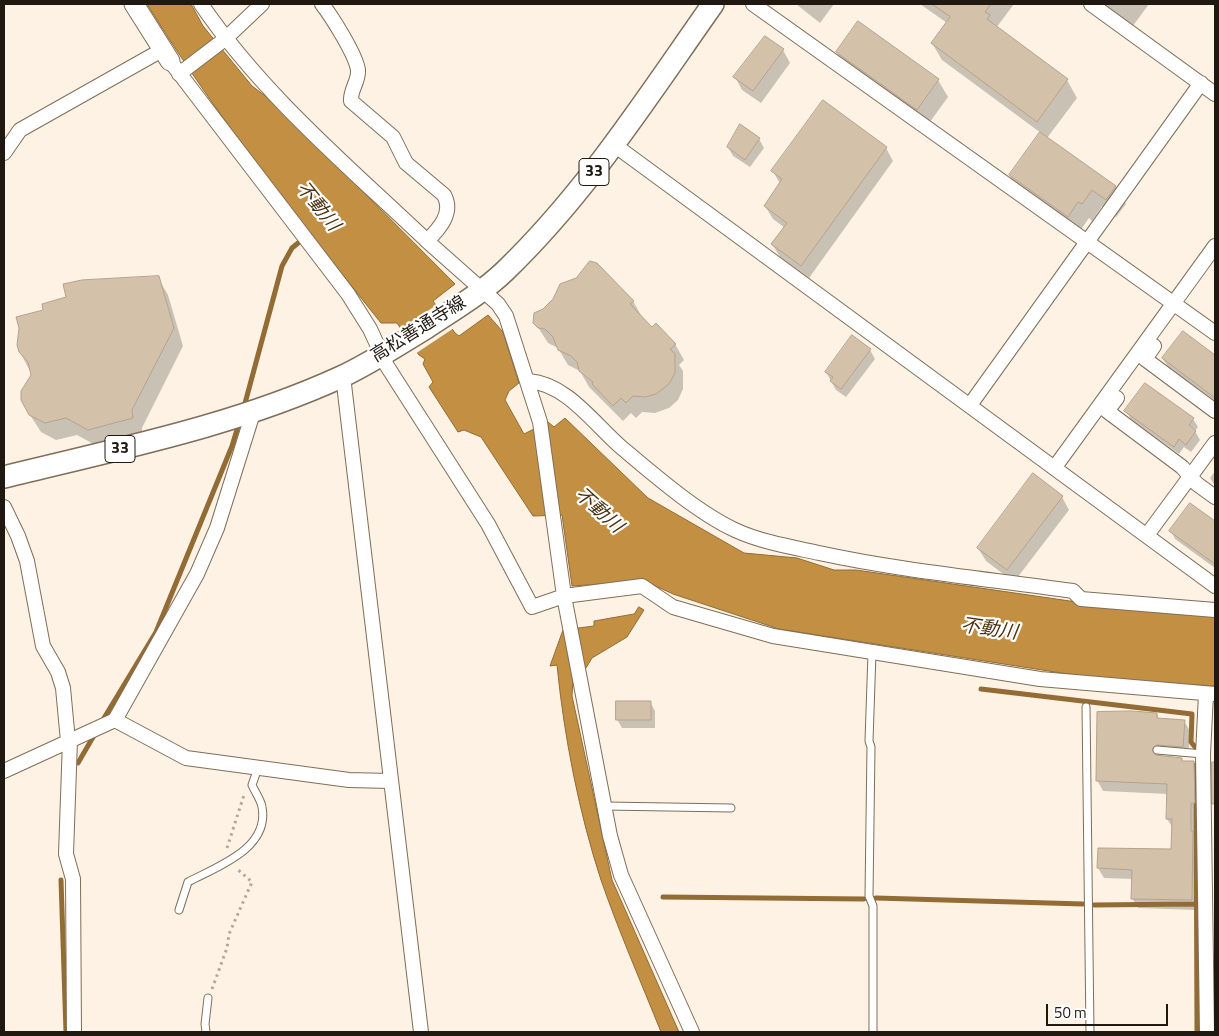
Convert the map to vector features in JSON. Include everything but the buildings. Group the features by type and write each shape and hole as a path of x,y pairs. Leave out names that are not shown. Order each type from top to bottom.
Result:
{"main road":[{"name":"高松善通寺線","path":"4,477 175,435 245,415 342,376 383,355 446,315 483,290 504,272 558,216 594,172 713,4"}],"street":[{"path":"134,4 174,64 348,294 383,355 387,366 488,524 532,607 564,596 642,586 673,607 773,636 1040,679 1210,694 1203,754 1207,1032"},
{"path":"201,4 222,42 282,104 427,241 498,304 506,316 529,381 540,422 564,596 605,806 621,875 692,1032"},
{"path":"4,153 20,130 222,42 262,4"},
{"path":"322,4 342,32 357,67 357,78 351,101 393,137 406,163 444,195 448,202 448,209 440,227 427,241"},
{"path":"753,4 1088,240 1215,333"},
{"path":"1091,4 1215,94"},
{"path":"970,405 1200,83"},
{"path":"613,144 1215,586"},
{"path":"1215,246 1144,359 1108,411 1182,467 1215,497"},
{"path":"1055,468 1177,305"},
{"path":"1144,359 1215,411"},
{"path":"342,376 421,1032"},
{"path":"529,381 543,382 575,404 622,447 706,513 735,530 774,544 854,561 1073,591 1081,599 1215,610"},
{"path":"4,772 104,725 197,574 217,528 245,415"},
{"path":"1147,536 1215,443"},
{"path":"4,507 18,536 27,561 41,638 58,672 63,688 69,741 66,854 73,879 74,1032"},
{"path":"104,725 186,758 349,780 390,781"}],"lane":[{"path":"872,653 869,741 871,747 869,896 873,906 873,1032"},
{"path":"1086,707 1090,1032"},
{"path":"1157,750 1203,754"},
{"path":"179,910 188,882 244,852 254,840 262,822 262,806 252,785 258,768"},
{"path":"605,806 731,808"},
{"path":"206,1032 208,998"}],"path":[{"path":"208,998 227,948 229,934 252,882 224,858 245,792 252,785"}],"water":[{"name":"不動川","path":"147,4 191,4 203,26 252,86 276,104 455,284 433,301 455,333 459,336 488,315 503,332 519,383 509,391 505,400 524,434 548,422 554,427 565,418 648,498 744,553 797,558 834,570 856,570 1125,609 1215,616 1215,686 1100,679 779,629 673,594 645,581 572,586 562,515 533,516 481,437 464,430 458,432 429,387 433,382 423,364 425,359 419,355 397,323 381,323 259,167 201,87"},
{"path":"639,607 644,610 627,637 592,658 586,668 573,679 572,696 612,880 679,1032 661,1032 601,880 573,774 557,665 550,666 563,630 594,626 594,621 634,614"}],"pier":[{"path":"438,304 454,328 415,354 399,330"}],"waterway":[{"path":"244,407 282,266 292,248 303,239"},
{"path":"101,723 156,632 232,446 239,423"},
{"path":"981,689 1192,714 1191,742 1195,747"},
{"path":"78,763 96,732"},
{"path":"1196,765 1197,1032"},
{"path":"61,880 66,1032"},
{"path":"663,897 864,899"},
{"path":"876,898 1083,904"},
{"path":"1094,905 1195,904"}]}
